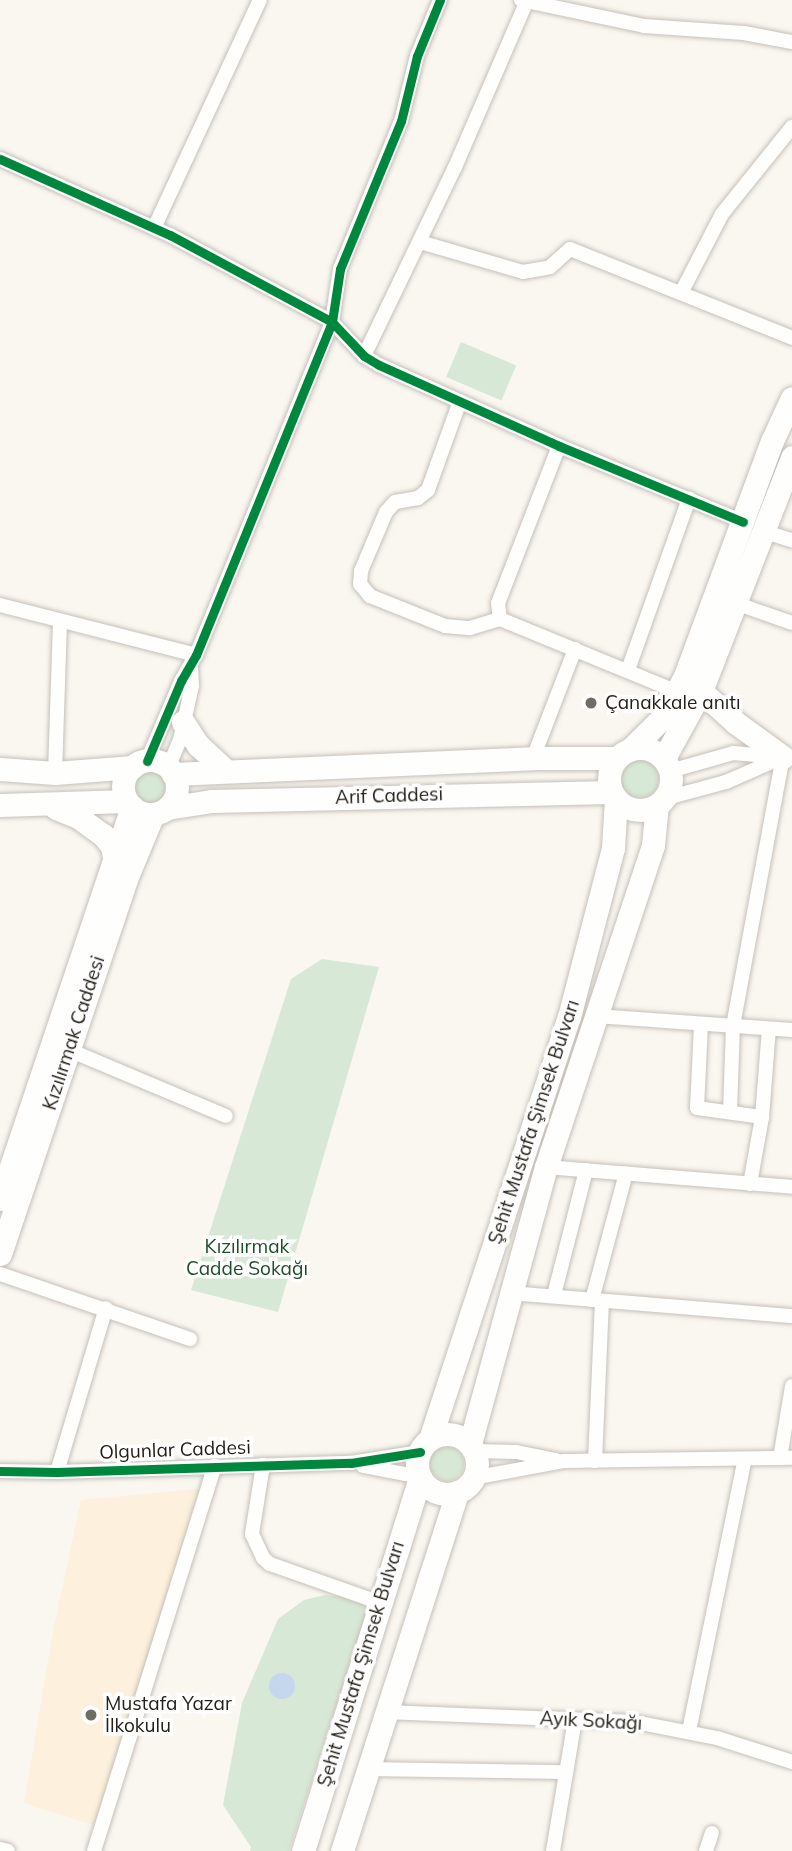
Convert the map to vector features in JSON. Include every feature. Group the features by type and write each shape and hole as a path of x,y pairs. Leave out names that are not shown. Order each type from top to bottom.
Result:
{"main road":[{"path":"624,754 664,716 678,692 772,441 792,398"},
{"name":"Şehit Mustafa Şimsek Bulvarı","path":"472,1447 546,1167 653,845 660,802 671,783 667,765 701,691 792,457"},
{"path":"701,691 736,723 787,757"},
{"path":"183,722 198,745 225,770"},
{"path":"624,754 649,749 667,765"},
{"name":"Şehit Mustafa Şimsek Bulvarı","path":"425,1445 569,1017 613,848 614,796 609,774 624,754"},
{"name":"Arif Caddesi","path":"0,769 55,773 155,767 225,770 624,754"},
{"path":"155,767 177,788 145,808 124,779 155,767"},
{"path":"614,796 631,809 649,809 660,802"},
{"name":"Arif Caddesi","path":"0,805 145,808 226,801 614,796"},
{"path":"50,806 78,817 103,835 111,846 115,863"},
{"name":"Kızılırmak Caddesi","path":"0,1199 115,863 145,808"},
{"name":"Kızılırmak Caddesi","path":"0,1254 126,879 145,808"},
{"path":"447,1434 472,1447 477,1467 465,1485 432,1489 420,1477 418,1469 425,1445 447,1434"},
{"name":"Şehit Mustafa Şimsek Bulvarı","path":"303,1851 420,1477"},
{"name":"Şehit Mustafa Şimsek Bulvarı","path":"342,1851 385,1712 465,1485"}],"street":[{"path":"154,228 260,0"},
{"path":"155,767 181,681 194,661 331,322 340,269 401,121 416,56 440,0"},
{"path":"364,356 419,242 524,1 621,23 679,30 744,33 792,42"},
{"path":"681,293 722,214 792,127"},
{"path":"0,159 154,228 331,322 364,356 559,446 743,522"},
{"path":"419,242 523,272 550,267 570,249 792,338"},
{"path":"460,401 428,490 418,498 395,502 386,512 361,571 360,583 370,596 445,626 470,628 500,619 678,692"},
{"path":"500,619 498,604 559,446"},
{"path":"628,670 689,499"},
{"path":"765,532 792,540"},
{"path":"735,603 792,623"},
{"path":"0,605 194,661"},
{"path":"55,773 60,621"},
{"path":"533,758 575,649"},
{"path":"155,767 178,747 192,686 194,661"},
{"path":"667,765 733,753 787,757"},
{"path":"660,802 726,782 787,757"},
{"path":"730,1112 733,1026 787,757"},
{"path":"596,1016 792,1030"},
{"path":"701,1024 697,1108 762,1117"},
{"path":"750,1184 762,1117 769,1028"},
{"path":"69,1050 226,1116"},
{"path":"546,1167 792,1187"},
{"path":"554,1295 586,1170"},
{"path":"594,1461 597,1300 626,1174"},
{"path":"0,1274 106,1308 190,1339"},
{"path":"511,1293 792,1316"},
{"path":"57,1472 106,1308"},
{"path":"472,1447 564,1461 786,1458 792,1387"},
{"path":"351,1464 425,1445"},
{"path":"689,1731 745,1459"},
{"path":"465,1485 564,1461"},
{"path":"351,1464 420,1477"},
{"name":"Olgunlar Caddesi","path":"0,1471 57,1472 351,1464"},
{"path":"263,1465 252,1534 263,1558 270,1564 381,1603"},
{"path":"94,1851 215,1466"},
{"name":"Ayık Sokağı","path":"385,1712 635,1722 689,1731 792,1762"},
{"path":"552,1851 575,1720"},
{"path":"367,1769 566,1772"},
{"path":"706,1851 712,1833"},
{"path":"0,1849 8,1851"}],"shaded area":[{"name":"Mustafa Yazar İlkokulu","path":"216,1487 106,1829 24,1803 54,1627 81,1500"}],"green space":[{"path":"461,342 516,365 501,400 446,377"},
{"path":"640,760 653,766 659,779 653,792 640,798 627,792 621,779 627,766"},
{"path":"151,770 163,776 169,788 163,800 151,806 139,800 133,788 139,776"},
{"name":"Kızılırmak Cadde Sokağı","path":"322,959 379,967 278,1312 191,1290 291,979"},
{"path":"447,1447 459,1452 464,1464 459,1476 447,1481 435,1476 430,1464 435,1452"},
{"path":"325,1595 347,1597 368,1607 289,1851 250,1851 251,1847 223,1805 242,1703 278,1619 304,1600"}],"water":[{"path":"282,1673 291,1677 295,1686 291,1695 282,1699 273,1695 269,1686 273,1677"}],"cycle path":[{"path":"440,0 417,56 401,121 340,269 332,322 364,356 379,365 559,446 743,522"},
{"path":"0,159 170,235 332,322 196,655 181,681 147,761"},
{"path":"0,1471 57,1472 351,1463 420,1452"}],"place":[{"name":"Çanakkale anıtı","path":"591,703"},
{"name":"Mustafa Yazar İlkokulu","path":"91,1715"}]}
